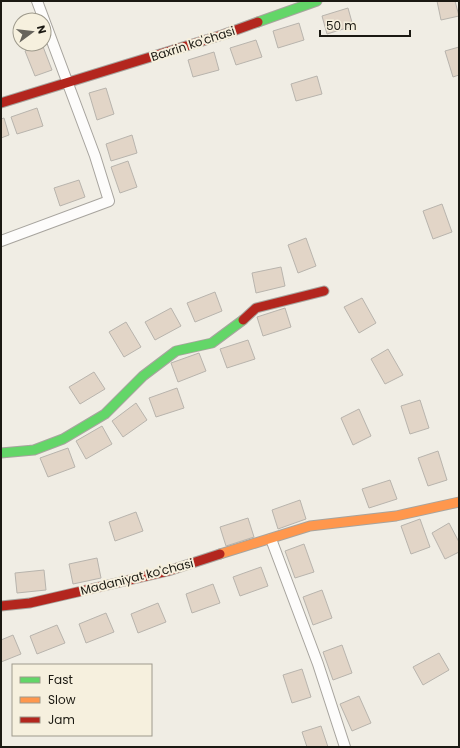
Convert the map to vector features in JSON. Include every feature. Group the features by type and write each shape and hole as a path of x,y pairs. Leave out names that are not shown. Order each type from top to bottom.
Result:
{"street":[{"path":"1,241 109,201 95,156 37,1"},
{"name":"Baxrin ko'chasi","path":"1,103 222,35 316,1"},
{"path":"1,453 34,450 63,440 105,414 143,376 176,351 212,343 235,327 256,308 324,291"},
{"name":"Madaniyat ko'chasi","path":"1,606 30,602 168,571 310,526 396,516 459,502"},
{"path":"271,539 318,664 345,747"}],"building":[{"path":"437,1 455,1 459,16 441,20"},
{"path":"348,8 353,26 327,34 322,16"},
{"path":"299,23 304,40 278,48 273,31"},
{"path":"256,40 262,57 236,65 230,48"},
{"path":"459,47 459,75 453,77 445,51"},
{"path":"25,52 45,52 52,70 35,76"},
{"path":"214,52 219,70 193,77 188,60"},
{"path":"317,76 322,94 296,101 291,84"},
{"path":"106,88 114,114 97,120 89,93"},
{"path":"37,108 43,126 17,134 11,117"},
{"path":"4,118 9,135 1,138 1,119"},
{"path":"132,135 137,153 111,161 106,144"},
{"path":"128,161 137,187 120,193 111,167"},
{"path":"79,180 85,197 60,206 54,188"},
{"path":"442,204 452,232 433,239 423,211"},
{"path":"306,238 316,266 298,273 288,245"},
{"path":"281,267 285,286 256,293 252,273"},
{"path":"215,292 222,311 195,322 187,303"},
{"path":"362,298 376,323 359,333 344,307"},
{"path":"171,308 181,326 155,340 145,322"},
{"path":"285,308 291,327 263,336 257,317"},
{"path":"126,322 141,347 124,357 109,332"},
{"path":"248,340 255,359 227,368 220,349"},
{"path":"388,349 403,375 385,384 371,359"},
{"path":"199,353 206,371 178,382 171,363"},
{"path":"94,372 105,389 80,404 69,387"},
{"path":"177,388 184,408 156,417 149,398"},
{"path":"420,400 429,428 410,434 401,406"},
{"path":"136,403 147,420 123,437 112,421"},
{"path":"359,409 371,436 353,445 341,418"},
{"path":"102,426 112,444 86,459 76,441"},
{"path":"68,448 75,467 48,477 40,458"},
{"path":"438,451 447,480 428,486 418,458"},
{"path":"390,480 397,499 369,508 362,489"},
{"path":"300,500 306,519 278,529 272,510"},
{"path":"136,512 143,531 115,541 109,522"},
{"path":"248,518 254,537 226,546 220,527"},
{"path":"420,519 430,547 411,554 401,526"},
{"path":"449,523 459,542 459,552 445,559 432,533"},
{"path":"304,544 314,572 295,578 285,551"},
{"path":"97,558 101,578 73,584 69,564"},
{"path":"261,567 268,586 240,596 233,577"},
{"path":"44,570 46,590 17,593 15,573"},
{"path":"213,584 220,603 192,613 186,594"},
{"path":"322,590 332,618 313,625 303,597"},
{"path":"158,603 166,622 138,633 131,614"},
{"path":"106,613 114,632 86,643 79,624"},
{"path":"57,625 65,643 37,654 30,636"},
{"path":"13,635 21,654 1,662 1,640"},
{"path":"342,645 352,673 333,680 323,652"},
{"path":"439,653 449,670 423,685 413,667"},
{"path":"302,669 311,697 292,703 283,675"},
{"path":"359,696 371,723 352,731 340,704"},
{"path":"321,726 328,747 307,747 302,732"}],"traffic: fast":[{"path":"258,22 317,1"},
{"path":"1,453 34,450 63,439 105,414 143,376 176,351 212,343 243,320"}],"traffic: slow":[{"path":"220,554 310,526 396,516 459,502"}],"traffic: jam":[{"path":"1,103 222,35 258,22"},
{"path":"243,320 256,308 324,291"},
{"path":"1,606 30,603 168,571 220,554"}]}
